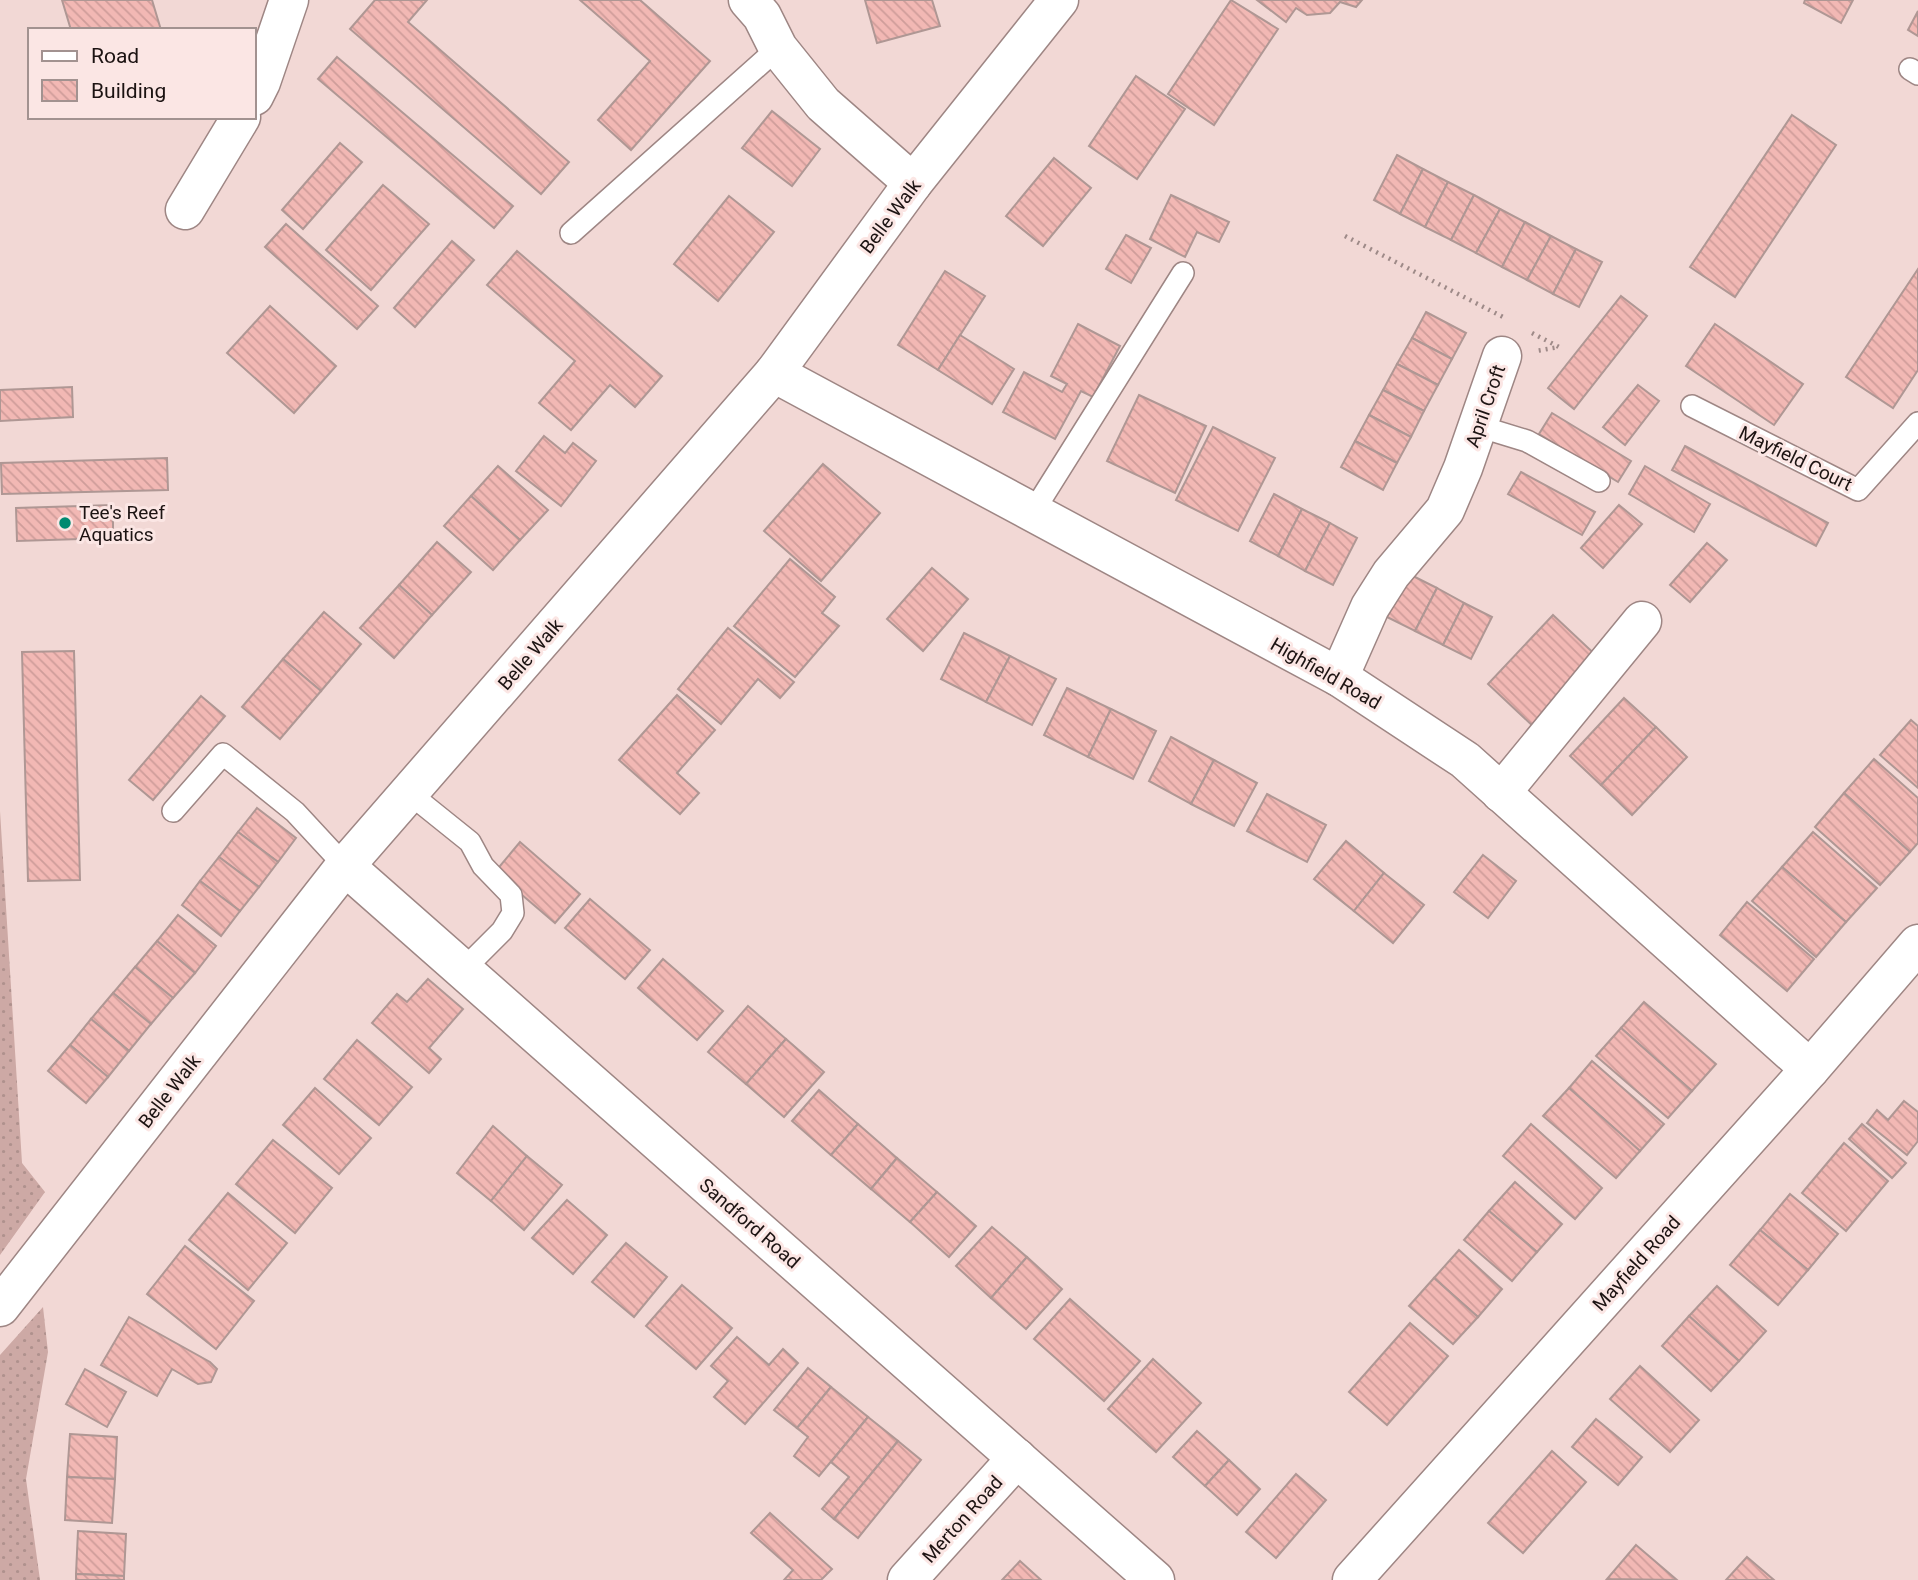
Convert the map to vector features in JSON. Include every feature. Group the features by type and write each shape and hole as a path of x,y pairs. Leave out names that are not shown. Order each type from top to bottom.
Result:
{"street":[{"path":"256,92 289,0"},
{"path":"748,0 762,16 778,47 823,104 914,183"},
{"name":"Belle Walk","path":"0,1307 345,866 774,373 914,183 1059,0"},
{"path":"185,210 240,119"},
{"name":"April Croft","path":"1339,677 1370,607 1391,574 1445,510 1513,336"},
{"name":"Highfield Road","path":"774,373 1339,677 1465,760 1810,1069"},
{"path":"1501,793 1642,621"},
{"name":"Sandford Road","path":"345,866 1155,1580"},
{"name":"Mayfield Road","path":"1352,1580 1810,1069 1918,944"},
{"name":"Merton Road","path":"907,1580 1017,1458"}],"lane":[{"path":"571,233 778,47"},
{"path":"1033,512 1184,274"},
{"name":"Mayfield Court","path":"1692,406 1858,490 1918,423"},
{"path":"1478,426 1527,441 1599,481"},
{"path":"173,811 223,754 295,812 345,866"},
{"path":"409,793 470,842 483,866 511,895 513,913 502,931 463,970"}],"path":[{"name":"April Croft","path":"1345,236 1513,336 1559,347 1513,336"}],"shaded area":[{"path":"0,811 22,1163 45,1192 0,1255"},
{"path":"43,1307 48,1352 26,1479 40,1580 0,1580 0,1355"}],"building":[{"path":"62,0 152,0 160,28 70,28"},
{"path":"375,0 427,0 408,22 569,162 541,194 350,29"},
{"path":"580,0 640,0 710,61 631,150 598,120 650,61"},
{"path":"865,0 932,0 940,26 877,43"},
{"path":"1231,0 1278,29 1214,125 1168,94"},
{"path":"1257,0 1362,0 1356,7 1340,2 1330,13 1307,15 1296,8 1286,22"},
{"path":"1805,0 1853,0 1841,23 1804,3"},
{"path":"1918,11 1918,36 1908,30"},
{"path":"337,57 513,206 494,228 318,79"},
{"path":"1136,76 1185,109 1137,179 1089,146"},
{"path":"772,111 820,149 792,186 742,148"},
{"path":"1792,115 1836,145 1735,297 1690,267"},
{"path":"340,143 362,162 303,229 282,210"},
{"path":"1397,155 1423,169 1400,214 1374,200"},
{"path":"1054,158 1091,188 1043,246 1006,216"},
{"path":"1423,169 1448,182 1425,227 1400,214"},
{"path":"1448,182 1474,195 1451,240 1425,227"},
{"path":"383,185 429,224 371,290 326,250"},
{"path":"1171,195 1229,222 1219,242 1197,232 1185,257 1150,239"},
{"path":"1474,195 1500,209 1476,253 1451,240"},
{"path":"729,196 774,232 718,301 674,264"},
{"path":"1500,209 1525,222 1502,267 1476,253"},
{"path":"1525,222 1551,236 1527,280 1502,267"},
{"path":"286,224 378,306 357,329 265,247"},
{"path":"1126,235 1151,248 1131,283 1106,269"},
{"path":"1551,236 1576,249 1553,294 1527,280"},
{"path":"452,241 474,260 415,327 394,308"},
{"path":"1576,249 1602,262 1579,307 1553,294"},
{"path":"517,251 662,376 635,407 610,385 571,430 539,403 575,361 487,285"},
{"path":"1918,269 1918,370 1893,408 1846,377"},
{"path":"945,271 985,296 938,370 898,345"},
{"path":"1621,296 1647,316 1574,409 1548,388"},
{"path":"270,306 336,366 294,413 227,353"},
{"path":"1426,312 1466,333 1452,359 1412,338"},
{"path":"1078,324 1120,346 1093,397 1081,391 1055,439 1003,412 1024,372 1062,392 1067,384 1051,376"},
{"path":"1715,324 1803,384 1774,425 1686,366"},
{"path":"960,335 1014,369 992,404 938,370"},
{"path":"1412,338 1452,359 1438,385 1397,364"},
{"path":"1397,364 1438,385 1424,411 1383,390"},
{"path":"1638,385 1659,401 1625,445 1603,427"},
{"path":"72,387 73,417 0,421 0,390"},
{"path":"1383,390 1424,411 1411,437 1369,415"},
{"path":"1139,395 1206,426 1175,493 1107,461"},
{"path":"1552,413 1631,461 1618,482 1539,434"},
{"path":"1369,415 1411,437 1397,463 1355,441"},
{"path":"1213,427 1275,458 1238,531 1176,500"},
{"path":"544,436 565,453 573,443 596,461 561,506 516,471"},
{"path":"1355,441 1397,463 1383,490 1341,467"},
{"path":"1685,446 1828,523 1816,546 1672,470"},
{"path":"167,458 168,490 2,494 1,463"},
{"path":"823,464 880,513 821,581 764,531"},
{"path":"498,466 548,510 520,540 471,496"},
{"path":"1645,466 1710,504 1694,532 1629,494"},
{"path":"1521,472 1595,512 1582,535 1508,494"},
{"path":"1274,494 1302,509 1278,556 1250,541"},
{"path":"471,496 520,540 493,570 444,526"},
{"name":"Tee's Reef Aquatics","path":"113,505 113,538 17,541 16,508"},
{"path":"1619,505 1642,524 1603,568 1581,548"},
{"path":"1302,509 1330,523 1305,571 1278,556"},
{"path":"1330,523 1357,538 1333,585 1305,571"},
{"path":"437,542 471,572 432,615 399,585"},
{"path":"1707,543 1727,560 1690,602 1670,585"},
{"path":"790,559 835,597 822,613 839,626 795,677 734,626"},
{"path":"932,568 968,599 923,651 887,619"},
{"path":"1409,574 1437,588 1415,631 1387,617"},
{"path":"399,585 432,615 394,658 360,628"},
{"path":"1437,588 1464,603 1443,645 1415,631"},
{"path":"1464,603 1492,617 1471,659 1443,645"},
{"path":"324,612 361,644 321,691 283,659"},
{"path":"1553,615 1601,660 1536,729 1488,684"},
{"path":"728,628 794,682 780,698 758,679 721,724 678,689"},
{"path":"964,633 1010,656 986,702 941,679"},
{"path":"74,651 80,880 28,881 22,652"},
{"path":"1010,656 1056,679 1032,725 986,702"},
{"path":"283,659 321,691 280,739 242,707"},
{"path":"1067,688 1111,709 1088,757 1044,735"},
{"path":"677,695 715,730 677,773 699,793 680,814 619,760"},
{"path":"201,696 225,716 153,800 129,780"},
{"path":"1624,698 1656,727 1601,785 1570,756"},
{"path":"1111,709 1156,731 1133,779 1088,757"},
{"path":"1911,720 1918,726 1918,788 1880,755"},
{"path":"1656,727 1687,757 1632,815 1601,785"},
{"path":"1171,737 1214,760 1191,804 1149,781"},
{"path":"1874,759 1918,798 1918,843 1910,852 1844,793"},
{"path":"1214,760 1257,783 1234,826 1191,804"},
{"path":"1844,793 1910,852 1880,885 1815,827"},
{"path":"1267,794 1326,825 1307,862 1247,831"},
{"path":"257,808 296,838 278,862 238,832"},
{"path":"238,832 278,862 259,887 219,857"},
{"path":"1813,832 1877,888 1846,922 1782,867"},
{"path":"1346,841 1384,873 1354,911 1314,879"},
{"path":"520,842 580,894 555,923 495,872"},
{"path":"1483,855 1516,881 1488,918 1454,892"},
{"path":"219,857 259,887 240,911 200,881"},
{"path":"1782,867 1846,922 1816,957 1752,901"},
{"path":"1384,873 1424,905 1393,943 1354,911"},
{"path":"200,881 240,911 221,936 182,905"},
{"path":"590,899 650,950 625,979 565,928"},
{"path":"1747,902 1814,959 1787,991 1720,935"},
{"path":"178,915 216,946 195,973 157,941"},
{"path":"157,941 195,973 173,998 135,967"},
{"path":"663,959 723,1011 697,1040 638,988"},
{"path":"135,967 173,998 151,1024 113,993"},
{"path":"428,979 463,1009 429,1048 441,1059 429,1073 372,1023 397,994 407,1002"},
{"path":"113,993 151,1024 129,1051 91,1019"},
{"path":"1644,1002 1716,1064 1692,1091 1621,1028"},
{"path":"748,1006 786,1039 746,1084 708,1052"},
{"path":"91,1019 129,1051 108,1077 70,1045"},
{"path":"1621,1028 1692,1091 1668,1118 1596,1056"},
{"path":"786,1039 824,1072 784,1117 746,1084"},
{"path":"357,1040 412,1087 379,1125 324,1079"},
{"path":"70,1045 108,1077 86,1103 48,1071"},
{"path":"1592,1061 1664,1124 1640,1151 1569,1088"},
{"path":"315,1088 371,1138 339,1174 283,1125"},
{"path":"1569,1088 1640,1151 1616,1178 1543,1116"},
{"path":"819,1090 858,1124 831,1155 792,1121"},
{"path":"1904,1101 1918,1112 1918,1141 1907,1155 1867,1123 1877,1110 1888,1120"},
{"path":"858,1124 897,1158 871,1189 831,1155"},
{"path":"1531,1124 1602,1188 1575,1219 1503,1156"},
{"path":"1862,1124 1906,1163 1892,1178 1849,1139"},
{"path":"493,1126 527,1156 491,1201 457,1173"},
{"path":"273,1140 332,1188 295,1233 236,1184"},
{"path":"1844,1143 1888,1181 1846,1231 1802,1193"},
{"path":"527,1156 562,1185 524,1230 491,1201"},
{"path":"897,1158 937,1192 910,1222 871,1189"},
{"path":"1515,1182 1562,1224 1537,1252 1489,1211"},
{"path":"937,1192 976,1226 949,1257 910,1222"},
{"path":"228,1193 287,1243 248,1290 189,1240"},
{"path":"1790,1194 1838,1234 1808,1270 1760,1230"},
{"path":"567,1200 607,1235 573,1274 532,1238"},
{"path":"1489,1211 1537,1252 1512,1281 1464,1240"},
{"path":"992,1227 1027,1257 991,1298 956,1266"},
{"path":"1760,1230 1808,1270 1778,1305 1730,1265"},
{"path":"626,1243 667,1277 634,1317 592,1282"},
{"path":"185,1246 254,1301 216,1349 147,1294"},
{"path":"1459,1250 1502,1289 1478,1317 1434,1278"},
{"path":"1027,1257 1062,1289 1026,1329 991,1298"},
{"path":"1434,1278 1478,1317 1453,1344 1409,1306"},
{"path":"682,1285 732,1328 696,1369 646,1326"},
{"path":"1717,1286 1766,1331 1739,1361 1689,1316"},
{"path":"1070,1299 1140,1361 1104,1401 1034,1339"},
{"path":"1689,1316 1739,1361 1711,1391 1662,1346"},
{"path":"129,1317 210,1362 217,1369 211,1382 198,1384 172,1369 157,1396 101,1365"},
{"path":"1410,1323 1448,1356 1387,1425 1349,1392"},
{"path":"737,1337 769,1365 783,1349 798,1363 745,1424 714,1397 728,1381 711,1366"},
{"path":"1153,1359 1201,1403 1156,1452 1108,1409"},
{"path":"1640,1366 1699,1420 1670,1452 1610,1399"},
{"path":"808,1368 831,1387 797,1428 774,1410"},
{"path":"85,1369 126,1392 107,1427 66,1404"},
{"path":"831,1387 868,1417 819,1476 794,1456 808,1437 797,1428"},
{"path":"868,1417 898,1441 834,1519 822,1509 849,1477 831,1462"},
{"path":"1596,1419 1642,1457 1618,1485 1572,1447"},
{"path":"1197,1431 1229,1460 1205,1486 1173,1457"},
{"path":"70,1434 117,1437 115,1479 67,1477"},
{"path":"898,1441 921,1460 858,1538 834,1519"},
{"path":"1552,1451 1586,1482 1523,1553 1488,1523"},
{"path":"1229,1460 1260,1489 1237,1515 1205,1486"},
{"path":"1296,1474 1326,1500 1276,1558 1246,1532"},
{"path":"67,1477 115,1479 112,1523 65,1520"},
{"path":"770,1513 832,1569 821,1580 784,1580 793,1570 751,1533"},
{"path":"78,1531 126,1534 124,1576 76,1574"},
{"path":"1636,1545 1677,1580 1607,1579"},
{"path":"1747,1557 1774,1580 1726,1580"},
{"path":"1020,1561 1041,1580 1002,1580"},
{"path":"76,1574 124,1576 124,1580 76,1580"}],"place":[{"name":"Tee's Reef Aquatics","path":"65,523"}]}
